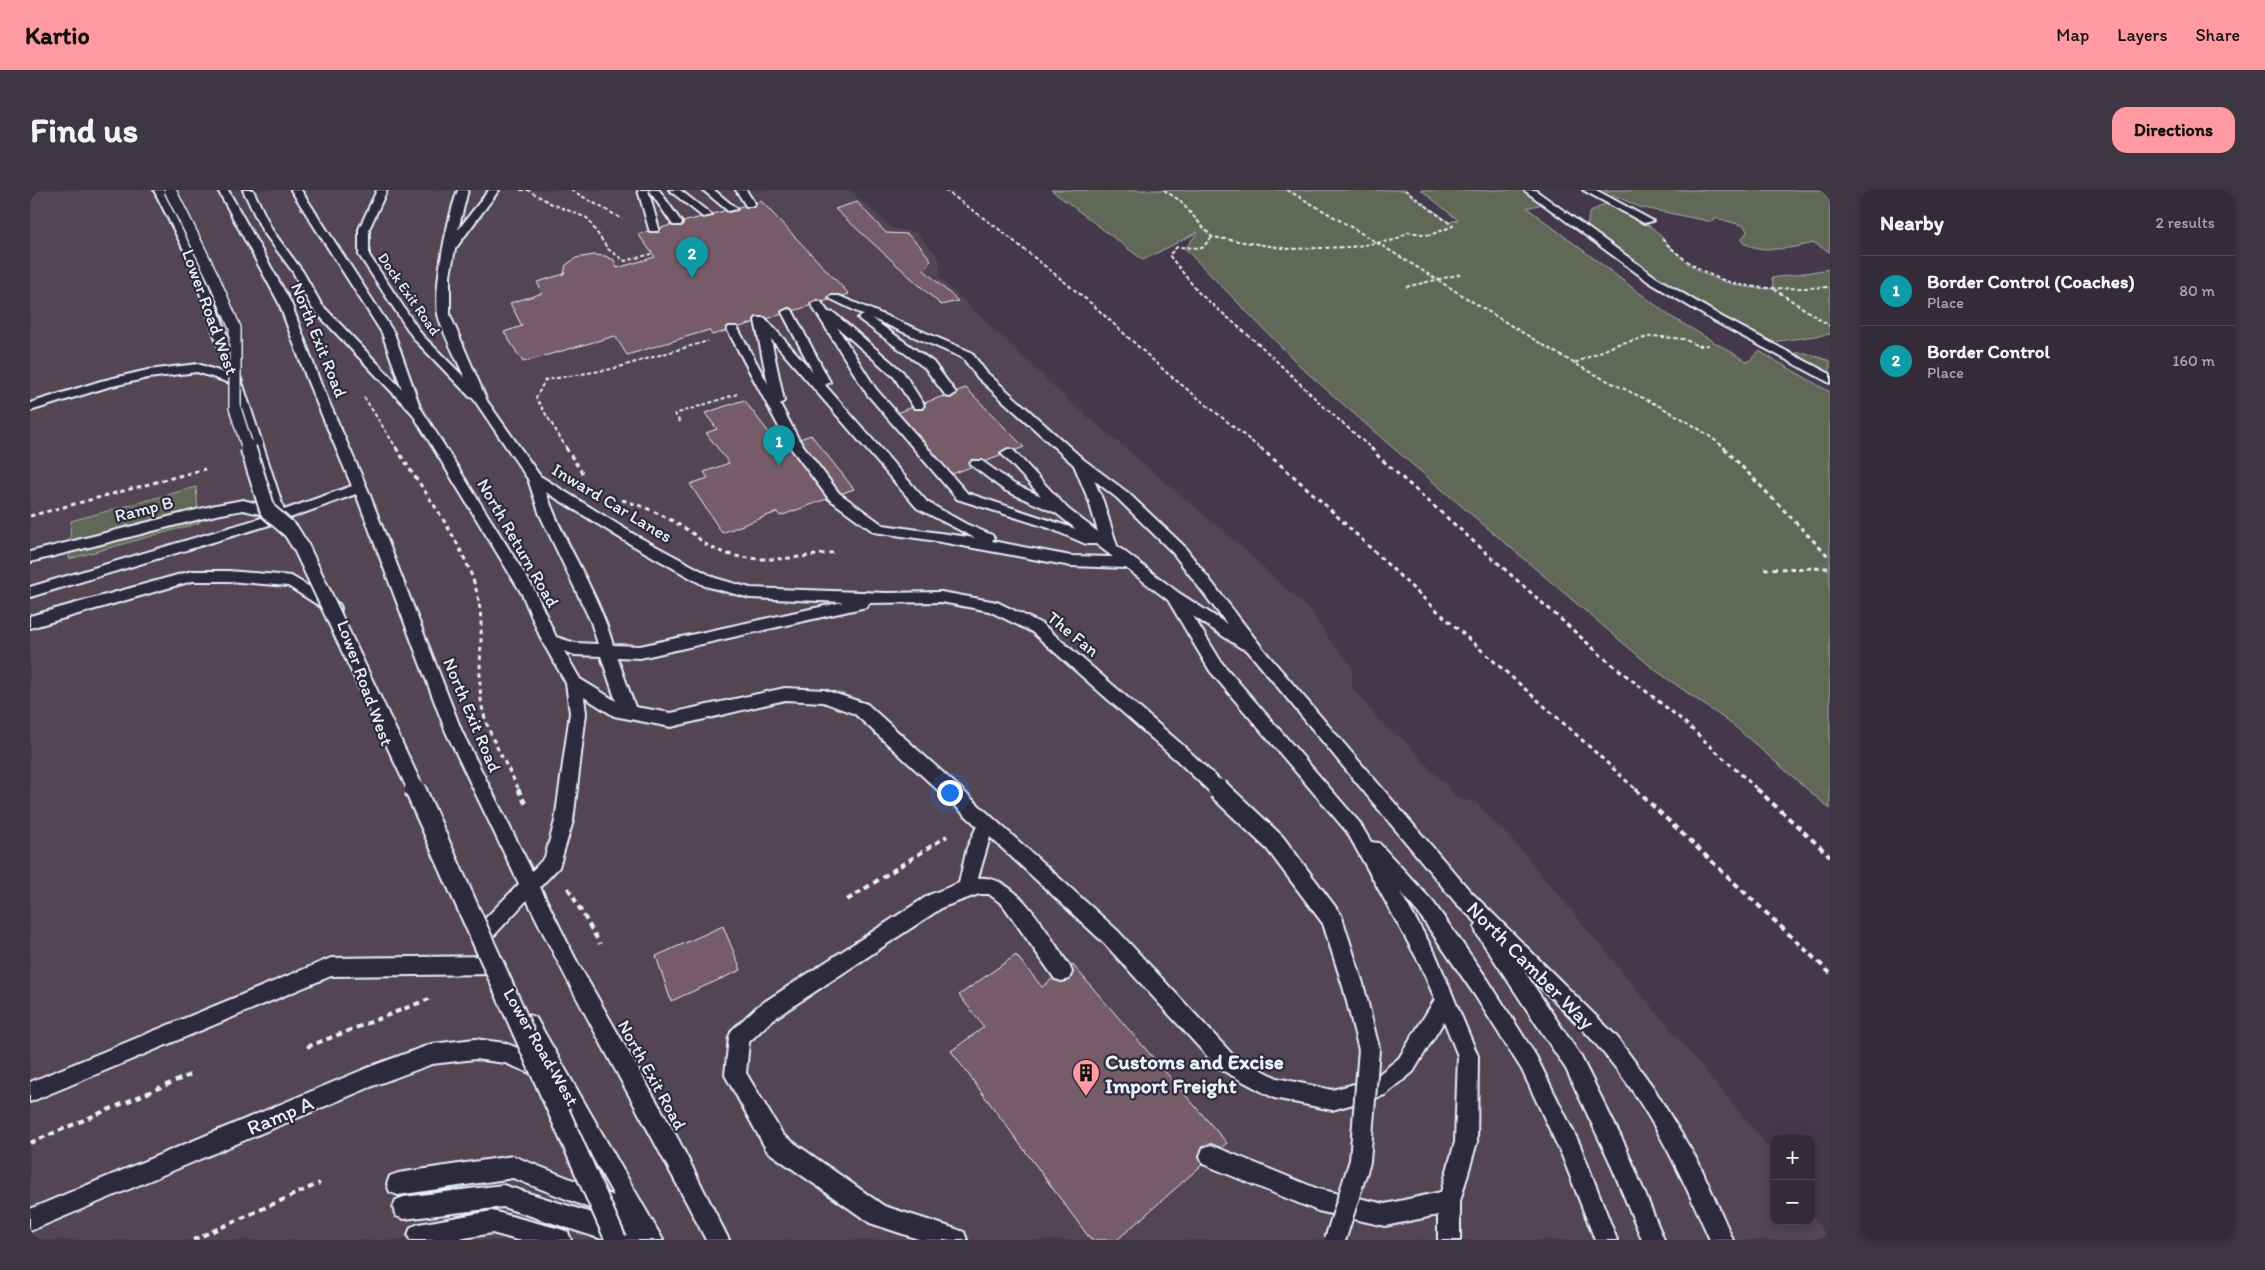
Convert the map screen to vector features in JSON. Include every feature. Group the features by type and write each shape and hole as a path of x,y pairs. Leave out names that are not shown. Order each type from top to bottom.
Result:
{"lane":[{"name":"Lower Road West","path":"159,190 190,252 213,312 274,514 338,610 364,672 371,708 385,741 433,834 495,965 652,1240"},
{"path":"170,190 213,277 235,328 236,408 274,514 291,531 301,547 409,775 616,1240"},
{"name":"North Exit Road","path":"224,190 285,303 314,382 360,488 454,732 568,964 670,1147 718,1240"},
{"name":"North Return Road","path":"248,190 267,230 298,272 316,306 417,411 529,593 550,641 574,683"},
{"path":"296,190 345,269 388,333 417,411"},
{"name":"Dock Exit Road","path":"382,190 362,228 360,241 364,255 418,337 481,401"},
{"path":"450,249 458,204 463,190"},
{"path":"643,190 654,229"},
{"path":"654,190 677,223"},
{"path":"674,190 707,215"},
{"path":"708,190 732,209"},
{"path":"741,190 750,204"},
{"path":"1528,190 1653,280 1718,319 1830,379"},
{"path":"1588,190 1648,221"},
{"path":"450,249 493,191"},
{"name":"Inward Car Lanes","path":"450,249 445,275 444,315 481,401 535,479 630,538 710,582 750,593 886,598"},
{"path":"835,298 929,364 950,393"},
{"path":"835,298 967,356 982,375 1079,462 1122,496 1178,549 1258,653 1463,897"},
{"path":"918,405 899,375 817,304 870,391 962,496 1054,525 1112,550"},
{"path":"788,312 836,404"},
{"path":"782,420 761,320 922,505 961,527 1015,550"},
{"path":"734,331 793,441 834,496 879,529 930,535 1071,560 1132,563"},
{"path":"30,407 148,374 198,368 234,380"},
{"path":"1008,453 1063,512 1173,596 1258,653"},
{"path":"1079,462 1096,501 1112,550"},
{"path":"977,464 1009,487 1063,512"},
{"path":"535,479 547,515 599,622 629,713"},
{"path":"30,592 360,488"},
{"name":"Ramp B","path":"30,557 216,510 243,505 274,514"},
{"path":"30,622 192,576 228,576 291,581 338,610"},
{"path":"1173,596 1216,667 1353,827 1428,958 1446,999 1468,1056 1466,1142 1449,1201 1449,1240"},
{"name":"The Fan","path":"886,598 941,597 992,606 1037,628 1180,753 1275,843 1332,919 1353,985 1369,1048 1360,1161 1335,1240"},
{"path":"550,641 575,649 640,652 886,598"},
{"path":"481,936 553,861 564,821 578,713 574,683"},
{"path":"574,683 620,711 671,720 785,694 824,696 861,709 1111,936 1225,1061 1274,1088 1332,1100 1378,1088 1406,1065 1446,999"},
{"path":"967,888 983,819"},
{"name":"North Camber Way","path":"1353,827 1426,908 1481,987 1524,1056 1572,1153 1606,1240"},
{"path":"956,1240 878,1215 775,1143 734,1075 739,1037 765,1013 936,900 967,888 992,886 1013,901 1062,972"},
{"name":"North Camber Way","path":"1463,897 1573,1062 1617,1153 1653,1240"},
{"name":"North Camber Way","path":"1463,897 1614,1050 1646,1094 1691,1171 1722,1240"},
{"path":"30,1092 331,967 495,965"},
{"name":"Ramp A","path":"30,1220 363,1080 432,1054 475,1049 505,1053 537,1066"},
{"path":"1211,1156 1318,1200 1385,1215 1449,1201"},
{"path":"398,1184 514,1167 610,1205 644,1240"},
{"path":"404,1208 504,1196 607,1229 627,1240"},
{"path":"419,1235 492,1222 560,1240"}],"path":[{"path":"493,191 528,190 550,203 587,218 608,249 625,261 653,254"},
{"path":"571,190 633,225 654,229"},
{"path":"945,190 1000,230 1092,304 1167,373 1290,472 1448,622 1560,718 1830,972"},
{"path":"1164,190 1179,200 1212,237 1290,249 1328,248 1377,243 1395,240 1408,232 1430,235 1453,226 1405,190"},
{"path":"1287,190 1352,226 1438,279 1480,308 1574,363 1688,420 1725,448 1830,558"},
{"path":"1648,221 1677,254 1707,276 1753,289 1830,287"},
{"path":"1212,237 1202,248 1177,247 1169,255 1183,275 1219,312 1261,346 1330,412 1369,443 1379,457 1603,657 1682,720 1830,856"},
{"path":"1406,287 1461,274"},
{"path":"1774,289 1830,326"},
{"path":"588,483 536,398 545,380 612,368 734,331"},
{"path":"1574,363 1618,344 1653,336 1684,339 1698,346 1715,345"},
{"path":"680,422 675,414 764,386"},
{"path":"374,414 456,544 477,593 482,641 480,699 486,720 528,808"},
{"path":"30,516 205,468"},
{"path":"615,498 641,504 696,535 706,545 742,556 776,558 836,552"},
{"path":"1764,569 1830,568"},
{"path":"847,900 983,819"},
{"path":"553,861 600,944"},
{"path":"307,1047 429,999"},
{"path":"30,1143 192,1074"},
{"path":"193,1240 320,1183"}],"shaded area":[{"path":"30,190 849,190 892,228 917,233 940,259 939,277 1067,399 1241,546 1312,613 1329,639 1352,666 1352,687 1384,726 1405,741 1458,799 1476,802 1520,849 1770,1148 1770,1225 1815,1225 1815,1218 1829,1240 30,1240"}],"green space":[{"path":"1051,190 1405,190 1449,222 1458,220 1421,190 1523,190 1542,204 1527,208 1670,316 1748,362 1759,351 1830,392 1830,809 1733,725 1655,670 1304,370 1185,249 1198,232 1143,260"},
{"path":"1603,190 1830,190 1830,252 1814,243 1778,249 1751,246 1743,243 1742,238 1747,232 1745,226 1716,218 1713,222 1639,207"},
{"path":"1610,201 1655,230 1673,250 1697,270 1721,281 1760,289 1774,289 1772,278 1830,269 1830,334 1765,343 1653,280 1587,231 1589,213"},
{"path":"1784,353 1806,353 1830,361 1830,379"},
{"path":"196,487 199,523 69,559 71,521"}],"building":[{"path":"761,201 849,294 712,335 709,330 627,355 615,336 523,362 504,332 522,326 510,303 543,293 537,282 564,274 566,265 576,258 594,255 605,256 614,260 617,268 655,257 638,234"},
{"path":"857,202 886,233 907,234 920,246 931,260 924,270 958,301 941,305 835,209"},
{"path":"966,388 1024,447 952,474 896,413"},
{"path":"744,400 779,446 811,435 854,489 780,516 777,512 722,533 690,484 708,478 704,472 729,463 706,433 717,429 705,413"},
{"path":"723,926 741,970 671,1001 656,956"},
{"name":"Customs and Excise Import Freight","path":"1016,955 1042,987 1072,964 1227,1143 1117,1240 1091,1240 951,1051 984,1027 959,995"}],"place":[{"name":"Border Control","path":"692,278"},
{"name":"Border Control (Coaches)","path":"779,466"},
{"name":"Customs and Excise Import Freight","path":"1086,1097"}]}
